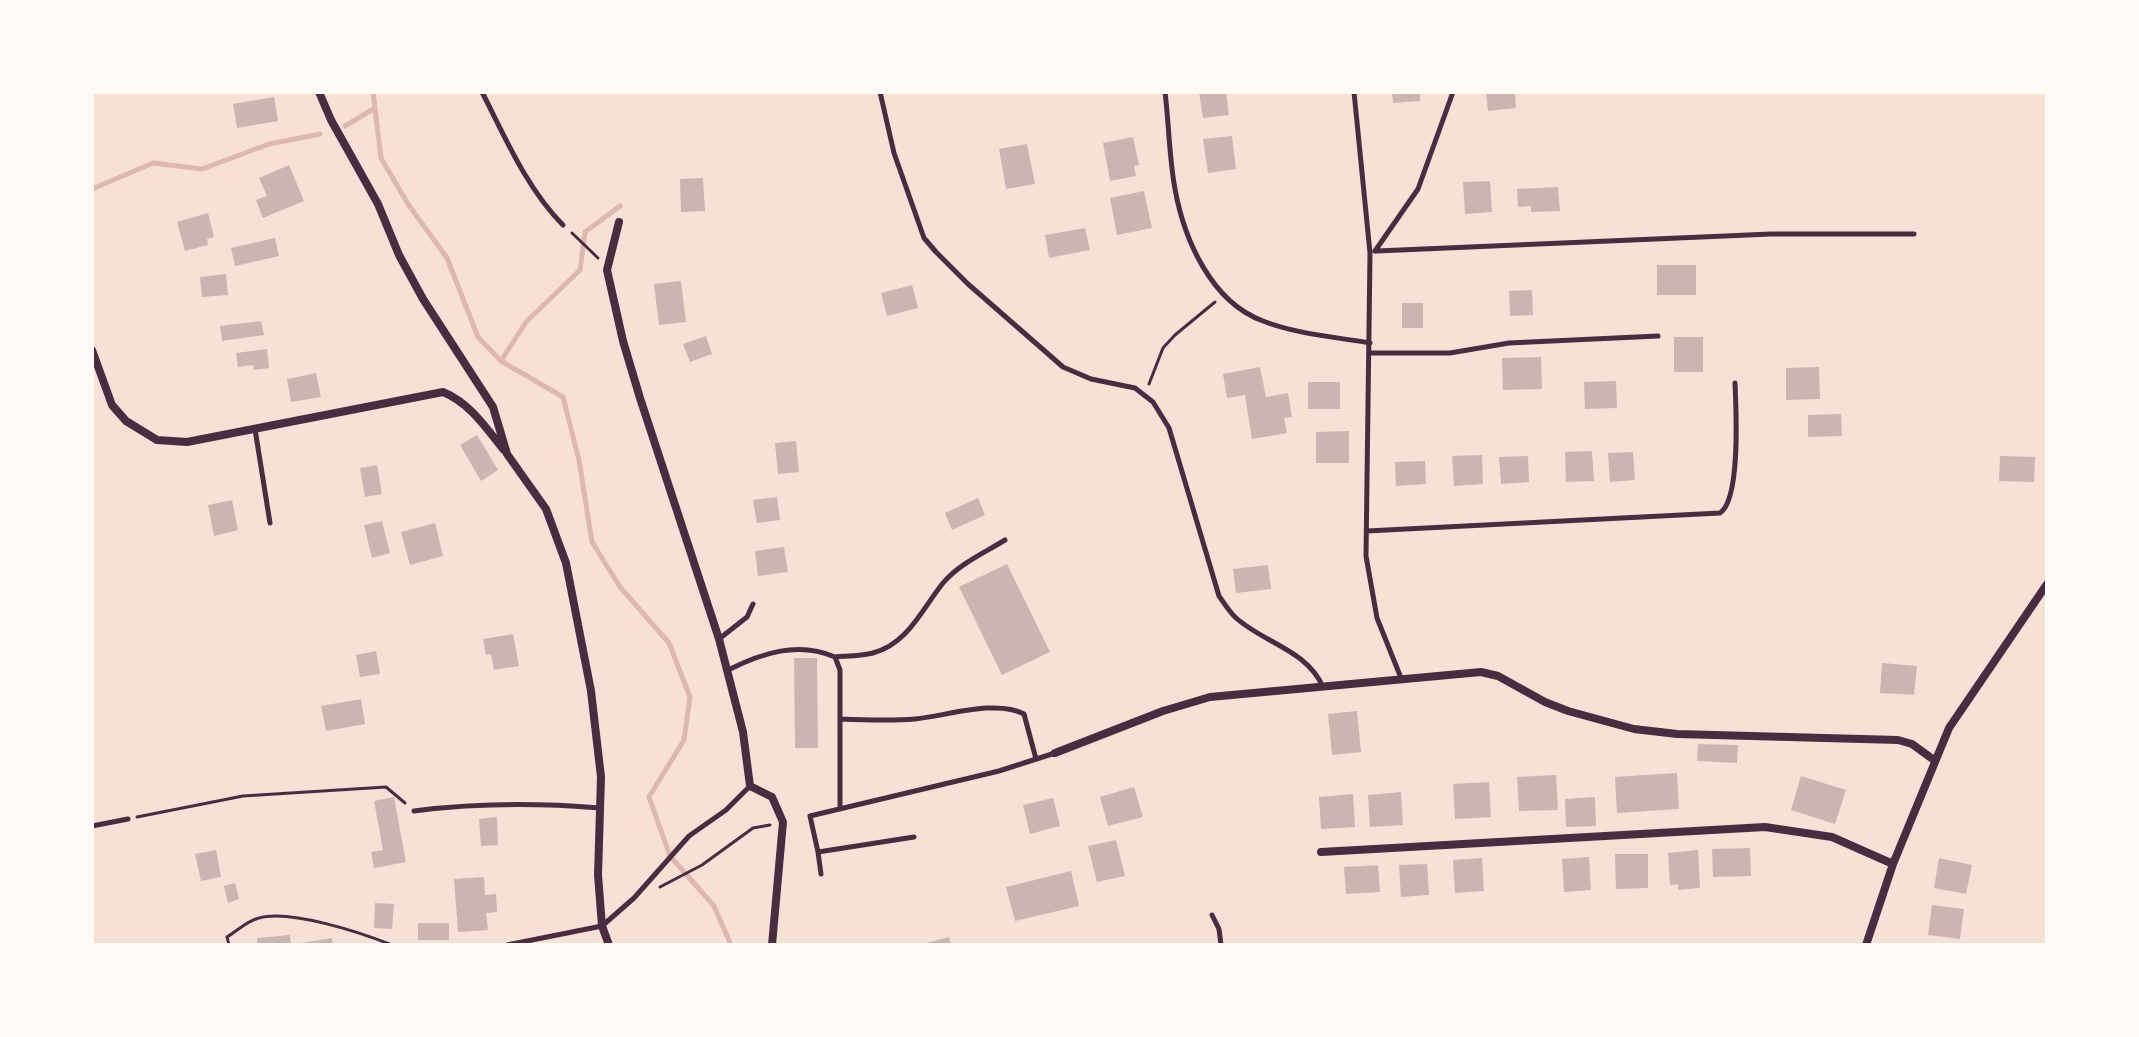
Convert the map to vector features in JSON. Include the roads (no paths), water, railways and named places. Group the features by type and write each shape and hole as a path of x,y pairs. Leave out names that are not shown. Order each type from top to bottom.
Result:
{"street":[{"path":"319,92 331,120 378,204 399,255 423,299 493,407 507,454"},
{"path":"619,222 607,270 623,341 719,639 743,732 750,786 772,797 783,822 772,945"},
{"path":"92,350 112,405 126,421 157,440 187,442 432,392 456,397 469,408 546,509 566,563 591,691 601,777 598,875 606,945"},
{"path":"1866,945 1893,864 1949,728 2047,584"},
{"path":"1055,753 1210,697 1481,672 1498,676 1568,711 1634,729 1677,734 1898,740 1912,744 1934,760"},
{"path":"1321,852 1765,827 1832,837 1893,864"}],"lane":[{"path":"482,92 549,211 563,225"},
{"path":"880,92 894,153 924,238 968,284 1063,367 1091,379 1135,388 1146,394 1169,428 1219,596 1235,617 1299,656 1318,676 1323,688"},
{"path":"1165,92 1173,180 1181,213 1198,257 1225,295 1245,312 1261,320 1295,330 1370,343"},
{"path":"1354,92 1370,253 1366,556 1377,618 1401,678"},
{"path":"1377,251 1418,189 1453,92"},
{"path":"1370,253 1771,234 1914,234"},
{"path":"1370,353 1450,353 1509,343 1658,336"},
{"path":"1367,531 1720,513 1729,504 1736,451 1735,383"},
{"path":"255,428 270,523"},
{"path":"727,671 750,659 793,649 819,650 835,657 875,653 915,625 943,583 957,570 1005,540"},
{"path":"719,639 747,617 753,604"},
{"path":"835,657 840,670 840,808"},
{"path":"840,719 888,721 1013,708 1024,714 1036,759"},
{"path":"821,874 810,816 999,771 1055,753"},
{"path":"507,945 602,926 634,898 689,836 726,810 750,786"},
{"path":"414,811 447,807 563,805 601,808"},
{"path":"92,826 128,819"},
{"path":"818,852 914,837"},
{"path":"1212,915 1219,929 1221,945"}],"waterway":[{"path":"373,92 381,158 408,204 447,258 478,337 501,361 563,397 579,460 592,542 620,587 669,643 690,697 684,740 649,797 670,856 714,906 731,945"},
{"path":"345,126 375,108"},
{"path":"92,189 153,163 202,169 269,144 320,134"},
{"path":"501,361 526,322 580,270 585,232 620,206"}]}
